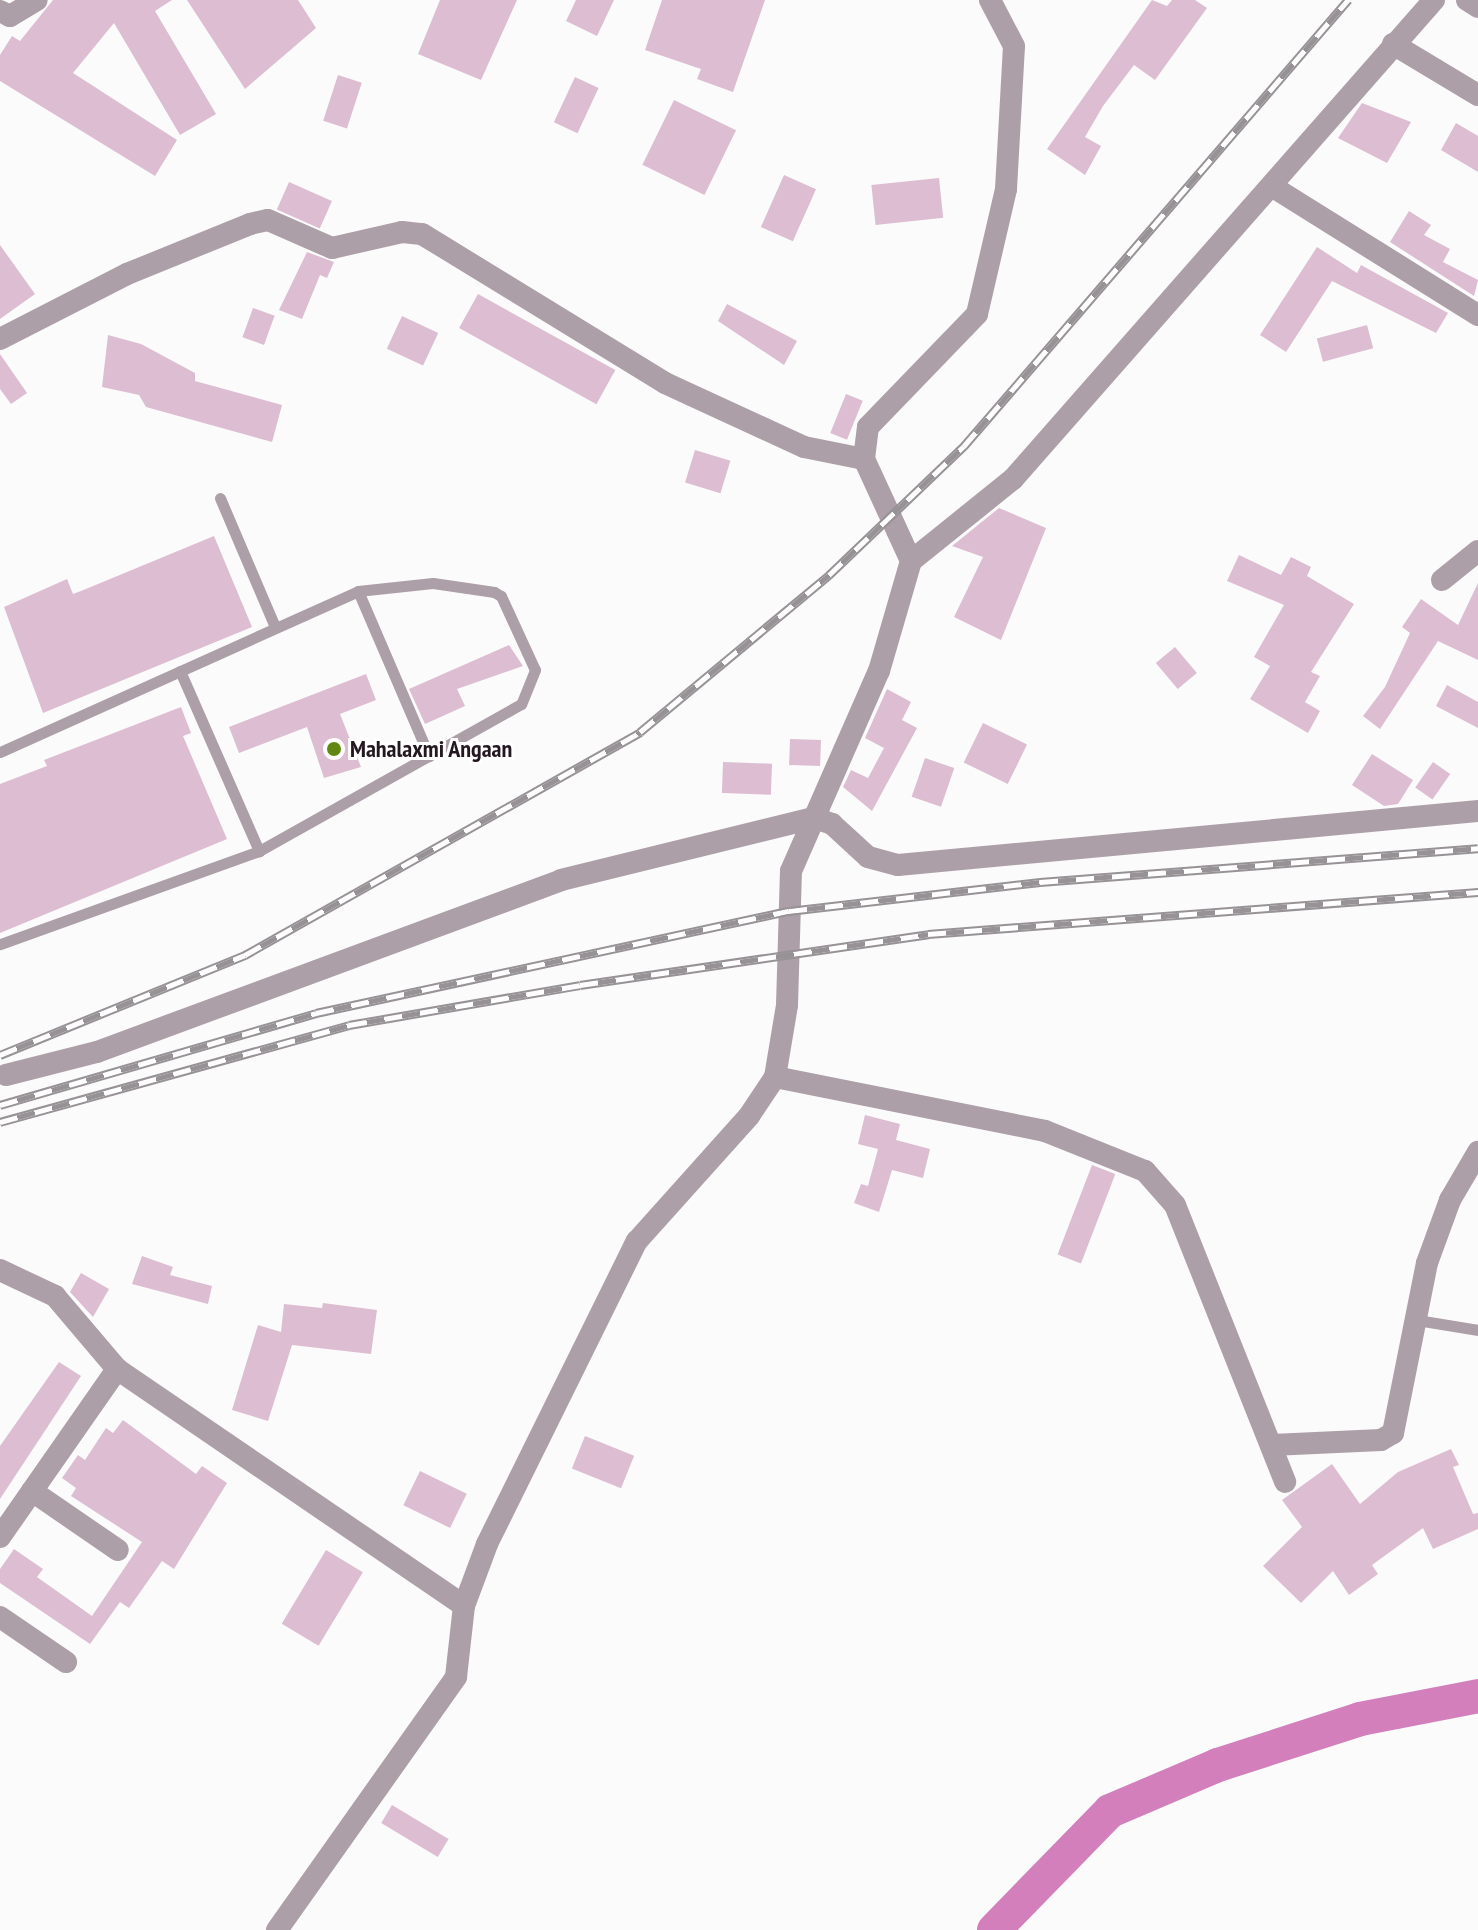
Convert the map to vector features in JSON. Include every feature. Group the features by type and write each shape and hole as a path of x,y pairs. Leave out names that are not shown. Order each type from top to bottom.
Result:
{"street":[{"path":"0,11 10,16 37,0"},
{"path":"911,561 864,459 868,427 977,314 1006,189 1014,87 1014,46 990,0"},
{"path":"277,1930 456,1677 464,1606 487,1544 637,1241 775,1077 787,1005 791,871 879,671 911,561 1013,479 1273,187 1434,0"},
{"path":"1467,0 1478,7"},
{"path":"1393,44 1478,95"},
{"path":"1273,187 1478,315"},
{"path":"0,339 127,274 250,224 268,220 332,248 412,233 665,383 804,447 864,459"},
{"path":"1442,580 1478,551"},
{"path":"6,1075 97,1052 561,880 814,818 832,824 868,857 898,865 1478,811"},
{"path":"775,1077 1045,1131 1145,1171 1175,1205 1285,1482"},
{"path":"1272,1445 1381,1440 1393,1433 1438,1227 1478,1152"},
{"path":"0,1270 55,1296 117,1369 464,1606"},
{"path":"0,1537 117,1369"},
{"path":"32,1491 118,1550"},
{"path":"0,1617 66,1662"}],"lane":[{"path":"220,498 275,627"},
{"path":"0,752 358,591 433,583 494,592 501,596 535,670 521,704 259,851 0,944"},
{"path":"358,591 429,756"},
{"path":"180,671 259,851"},
{"path":"1417,1320 1478,1330"}],"building":[{"path":"53,0 172,0 155,11 216,114 180,135 114,23 73,73 177,140 155,176 0,81 0,55 12,36 20,41"},
{"path":"187,0 298,0 316,28 245,89"},
{"path":"440,0 517,0 481,80 418,54"},
{"path":"576,0 614,0 597,36 566,21"},
{"path":"662,0 765,0 733,92 697,79 701,69 645,50"},
{"path":"1152,0 1167,6 1172,0 1195,0 1207,8 1155,80 1134,65 1103,106 1085,137 1101,146 1085,175 1047,149"},
{"path":"338,75 362,83 347,128 323,121"},
{"path":"575,77 599,88 577,133 554,122"},
{"path":"674,100 736,130 704,195 642,165"},
{"path":"1362,103 1411,122 1387,163 1338,138"},
{"path":"1456,123 1478,136 1478,172 1441,150"},
{"path":"784,175 816,189 793,241 761,227"},
{"path":"939,178 943,218 876,225 871,185"},
{"path":"289,182 332,201 320,229 277,209"},
{"path":"1409,211 1431,225 1424,235 1450,249 1443,262 1478,280 1474,296 1390,242"},
{"path":"0,245 35,294 0,319"},
{"path":"1317,247 1357,273 1361,265 1448,313 1436,333 1332,281 1286,352 1260,335"},
{"path":"307,252 334,262 327,278 320,275 302,319 279,310"},
{"path":"478,294 615,370 596,404 459,328"},
{"path":"727,304 797,341 784,365 718,321"},
{"path":"253,308 275,316 264,345 242,337"},
{"path":"402,316 438,333 423,366 387,349"},
{"path":"1367,325 1373,348 1323,362 1317,338"},
{"path":"108,335 141,344 195,373 195,381 282,405 272,442 146,407 139,395 102,387"},
{"path":"0,354 27,393 11,404 0,389"},
{"path":"846,394 863,401 847,440 830,433"},
{"path":"695,450 730,461 720,493 685,483"},
{"path":"999,508 1046,528 1001,640 954,617 983,557 952,546"},
{"path":"214,536 252,627 43,713 4,607 67,579 73,594"},
{"path":"1239,555 1281,575 1291,557 1311,567 1307,576 1354,604 1311,672 1320,676 1305,702 1320,711 1308,733 1250,699 1270,666 1254,657 1284,605 1227,581"},
{"path":"1478,583 1478,660 1438,641 1380,729 1363,716 1385,687 1410,633 1402,627 1421,599 1458,625"},
{"path":"509,645 523,666 457,689 465,706 425,724 409,689"},
{"path":"1175,647 1197,673 1178,689 1156,663"},
{"path":"366,674 376,700 340,714 361,767 324,778 307,727 239,753 229,727"},
{"path":"1447,685 1478,702 1478,728 1436,706"},
{"path":"887,689 911,702 902,720 917,728 872,811 843,787 851,770 868,778 884,748 865,738"},
{"path":"181,707 191,733 183,736 227,839 0,933 0,784 47,766 44,760"},
{"path":"983,723 1027,744 1008,784 964,763"},
{"path":"790,739 821,740 820,766 789,765"},
{"path":"1372,754 1413,780 1398,804 1384,806 1352,785"},
{"path":"925,758 954,768 941,807 912,797"},
{"path":"723,762 772,764 771,795 722,793"},
{"path":"1433,762 1450,774 1432,799 1415,787"},
{"path":"865,1115 900,1124 896,1140 930,1149 923,1178 892,1170 879,1212 854,1203 861,1184 868,1186 878,1149 858,1144"},
{"path":"1092,1165 1115,1174 1081,1264 1058,1255"},
{"path":"142,1256 173,1267 170,1275 212,1286 208,1304 132,1284"},
{"path":"81,1273 109,1289 93,1317 70,1292"},
{"path":"323,1303 377,1310 371,1354 292,1345 268,1421 232,1410 258,1325 281,1332 284,1304 322,1308"},
{"path":"59,1362 81,1376 0,1499 0,1446"},
{"path":"123,1420 196,1474 202,1466 227,1483 174,1569 162,1561 129,1608 120,1602 90,1644 0,1583 0,1569 14,1549 43,1569 37,1577 92,1616 142,1542 71,1496 76,1488 62,1478 78,1455 85,1460 106,1428 113,1433"},
{"path":"585,1436 634,1456 621,1488 572,1468"},
{"path":"1451,1449 1459,1465 1453,1467 1473,1514 1478,1513 1478,1529 1433,1549 1423,1528 1372,1565 1378,1574 1349,1595 1333,1571 1301,1603 1263,1566 1302,1527 1282,1500 1332,1464 1360,1504 1398,1472"},
{"path":"420,1471 467,1494 450,1528 403,1505"},
{"path":"326,1550 363,1572 319,1646 282,1624"},
{"path":"392,1805 449,1839 438,1857 381,1823"}],"waterway":[{"path":"994,1930 1110,1811 1218,1765 1360,1719 1478,1696"}],"railway":[{"path":"0,1055 245,955 640,732 829,575 964,446 1348,0"},
{"path":"0,1105 316,1013 789,911 1040,882 1478,848"},
{"path":"0,1122 349,1025 580,985 928,934 1478,892"}],"place":[{"name":"Mahalaxmi Angaan","path":"334,749"}]}
